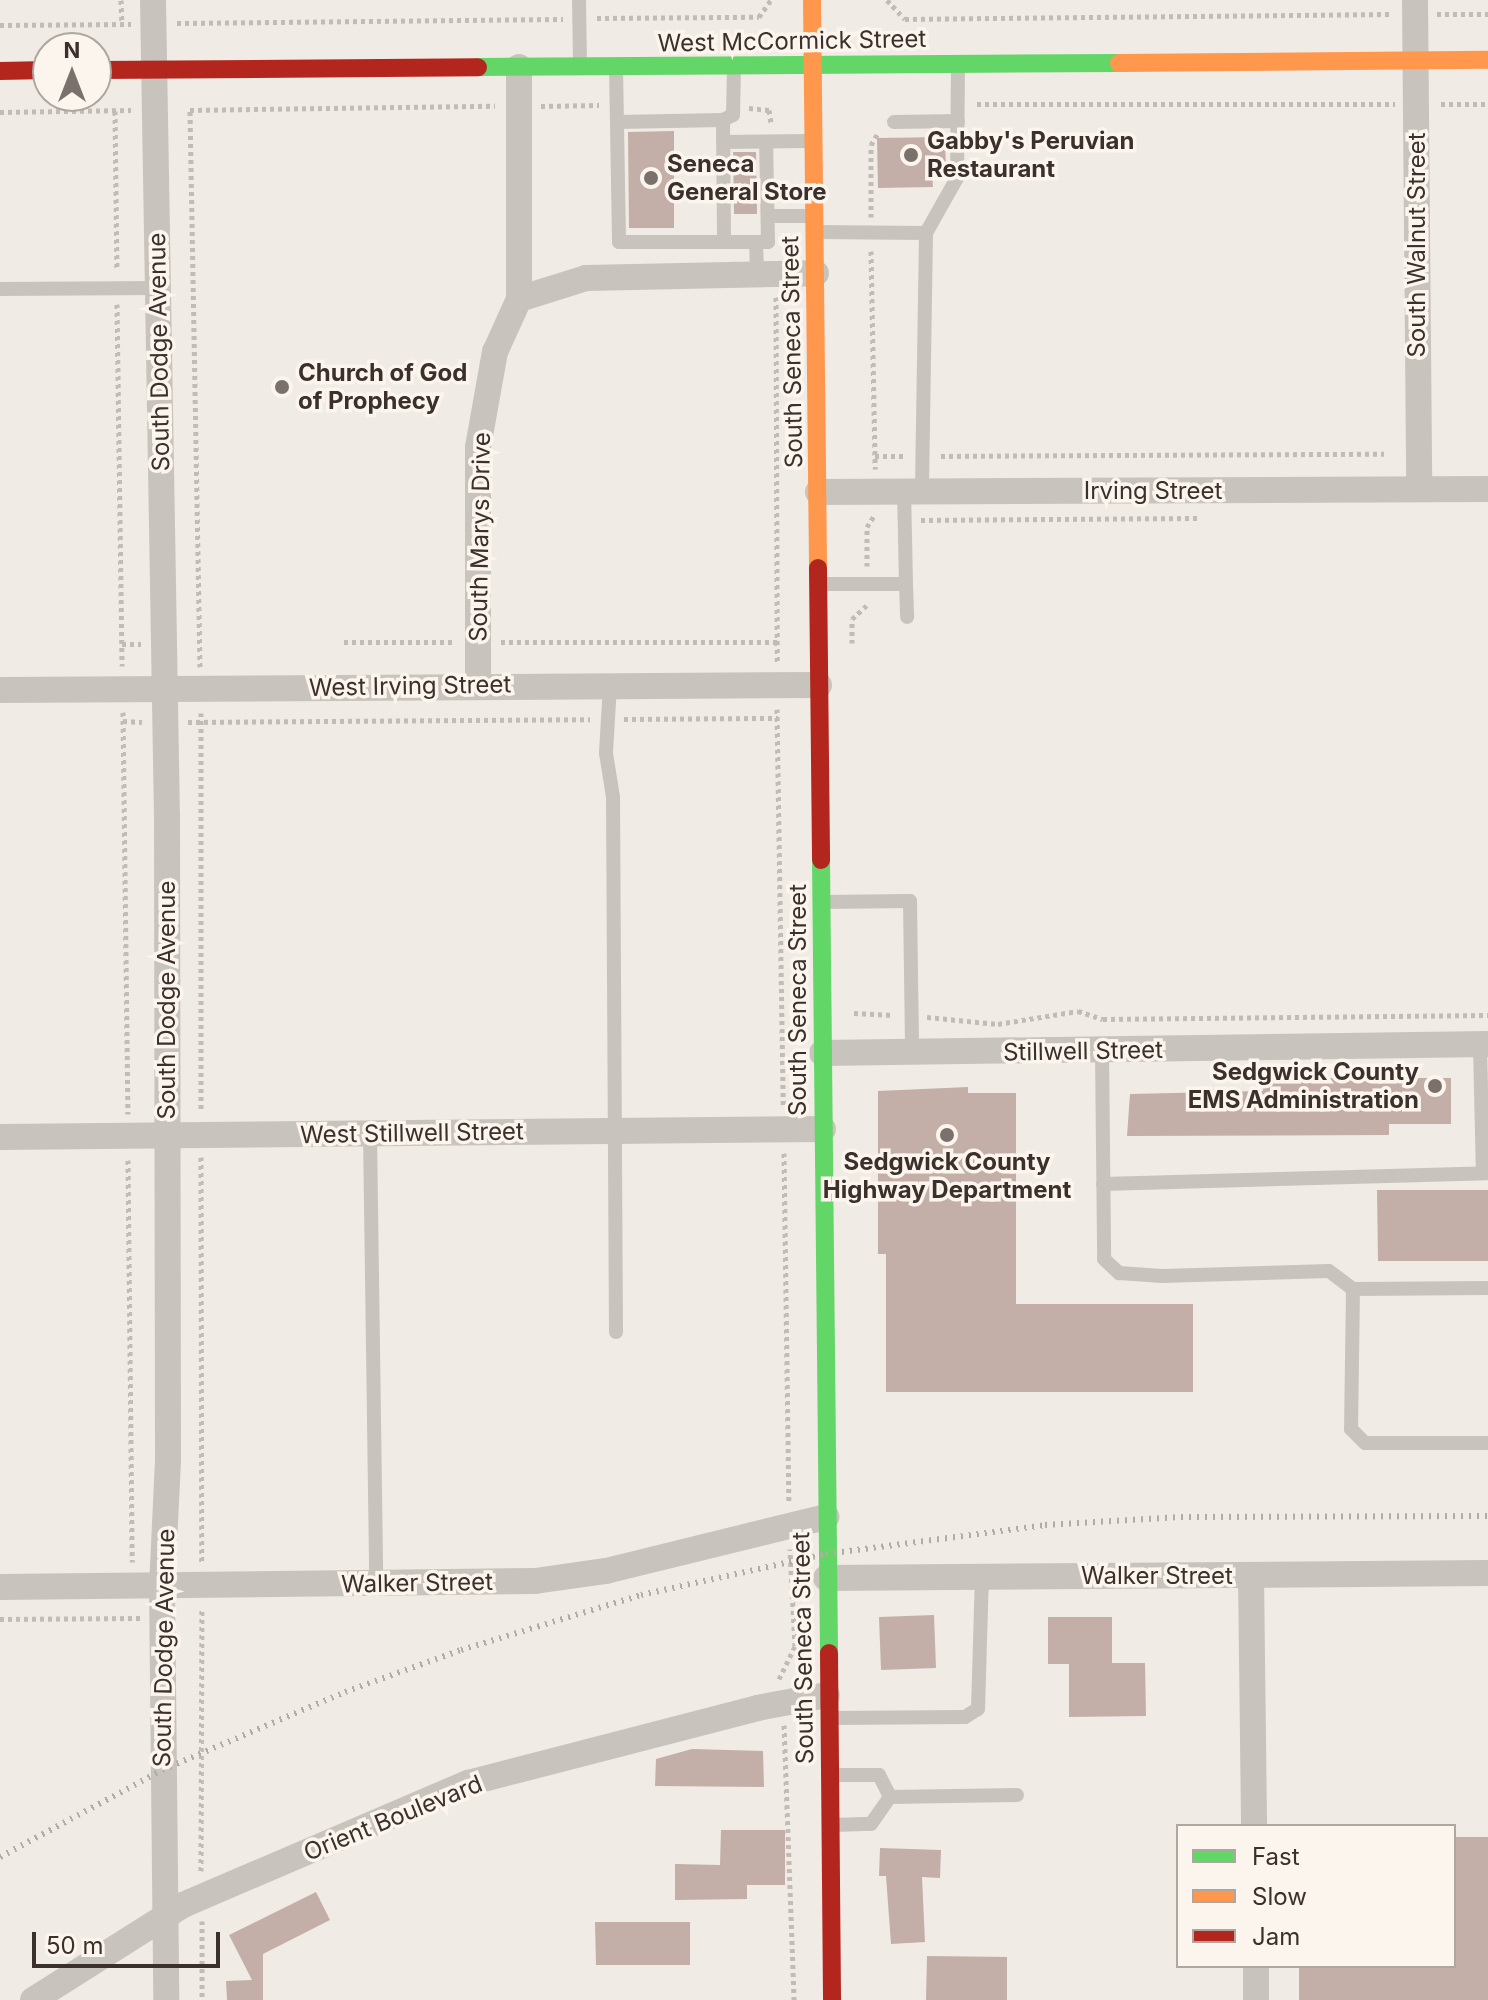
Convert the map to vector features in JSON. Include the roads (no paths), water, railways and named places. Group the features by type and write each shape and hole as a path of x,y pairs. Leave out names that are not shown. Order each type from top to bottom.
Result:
{"street":[{"name":"South Seneca Street","path":"812,0 832,2000"},
{"name":"South Walnut Street","path":"1415,7 1419,489"},
{"name":"South Dodge Avenue","path":"154,12 165,689 168,1460 162,1618 166,2000"},
{"name":"West McCormick Street","path":"112,70 1488,60"},
{"name":"South Marys Drive","path":"478,686 478,447 495,352 519,299 519,67"},
{"path":"0,71 32,70"},
{"path":"519,299 586,278 816,273"},
{"name":"Irving Street","path":"818,492 1488,489"},
{"name":"West Irving Street","path":"0,690 819,685"},
{"name":"Stillwell Street","path":"822,1053 1484,1044"},
{"name":"West Stillwell Street","path":"0,1137 823,1129"},
{"name":"Walker Street","path":"0,1587 535,1581 606,1571 826,1517"},
{"name":"Walker Street","path":"826,1578 1488,1573"},
{"path":"1251,1575 1254,1824"},
{"name":"Orient Boulevard","path":"33,2000 165,1916 202,1897 468,1783 782,1703 828,1707"},
{"path":"1256,1968 1256,2000"}],"lane":[{"path":"579,0 580,66"},
{"path":"907,617 905,520 923,456 926,233 957,178 958,63"},
{"path":"616,66 619,242 768,242 770,142"},
{"path":"617,122 723,120 733,115 734,66"},
{"path":"723,120 724,242"},
{"path":"888,123 958,121"},
{"path":"723,142 814,141"},
{"path":"768,216 871,232 926,233"},
{"path":"756,242 766,273"},
{"path":"0,289 158,288"},
{"path":"818,584 906,584"},
{"path":"610,685 616,1332"},
{"path":"821,902 910,901 912,1053"},
{"path":"1103,1184 1486,1173 1484,1044"},
{"path":"1102,1051 1104,1259 1119,1273 1329,1271 1353,1289 1488,1288"},
{"path":"370,1133 376,1583"},
{"path":"1353,1289 1351,1429 1365,1443 1488,1443"},
{"path":"828,1707 965,1717 978,1709 982,1577"},
{"path":"828,1775 879,1775 890,1797"},
{"path":"890,1797 1017,1795"},
{"path":"829,1825 871,1824 890,1797"}],"railway":[{"path":"0,1857 162,1770 345,1692 461,1650 641,1595 826,1554 1045,1525 1181,1517 1488,1516"}],"place":[{"name":"Gabby's Peruvian Restaurant","path":"911,155"},
{"name":"Seneca General Store","path":"651,178"},
{"name":"Church of God of Prophecy","path":"282,387"},
{"name":"Sedgwick County EMS Administration","path":"1435,1086"},
{"name":"Sedgwick County Highway Department","path":"947,1135"}]}
